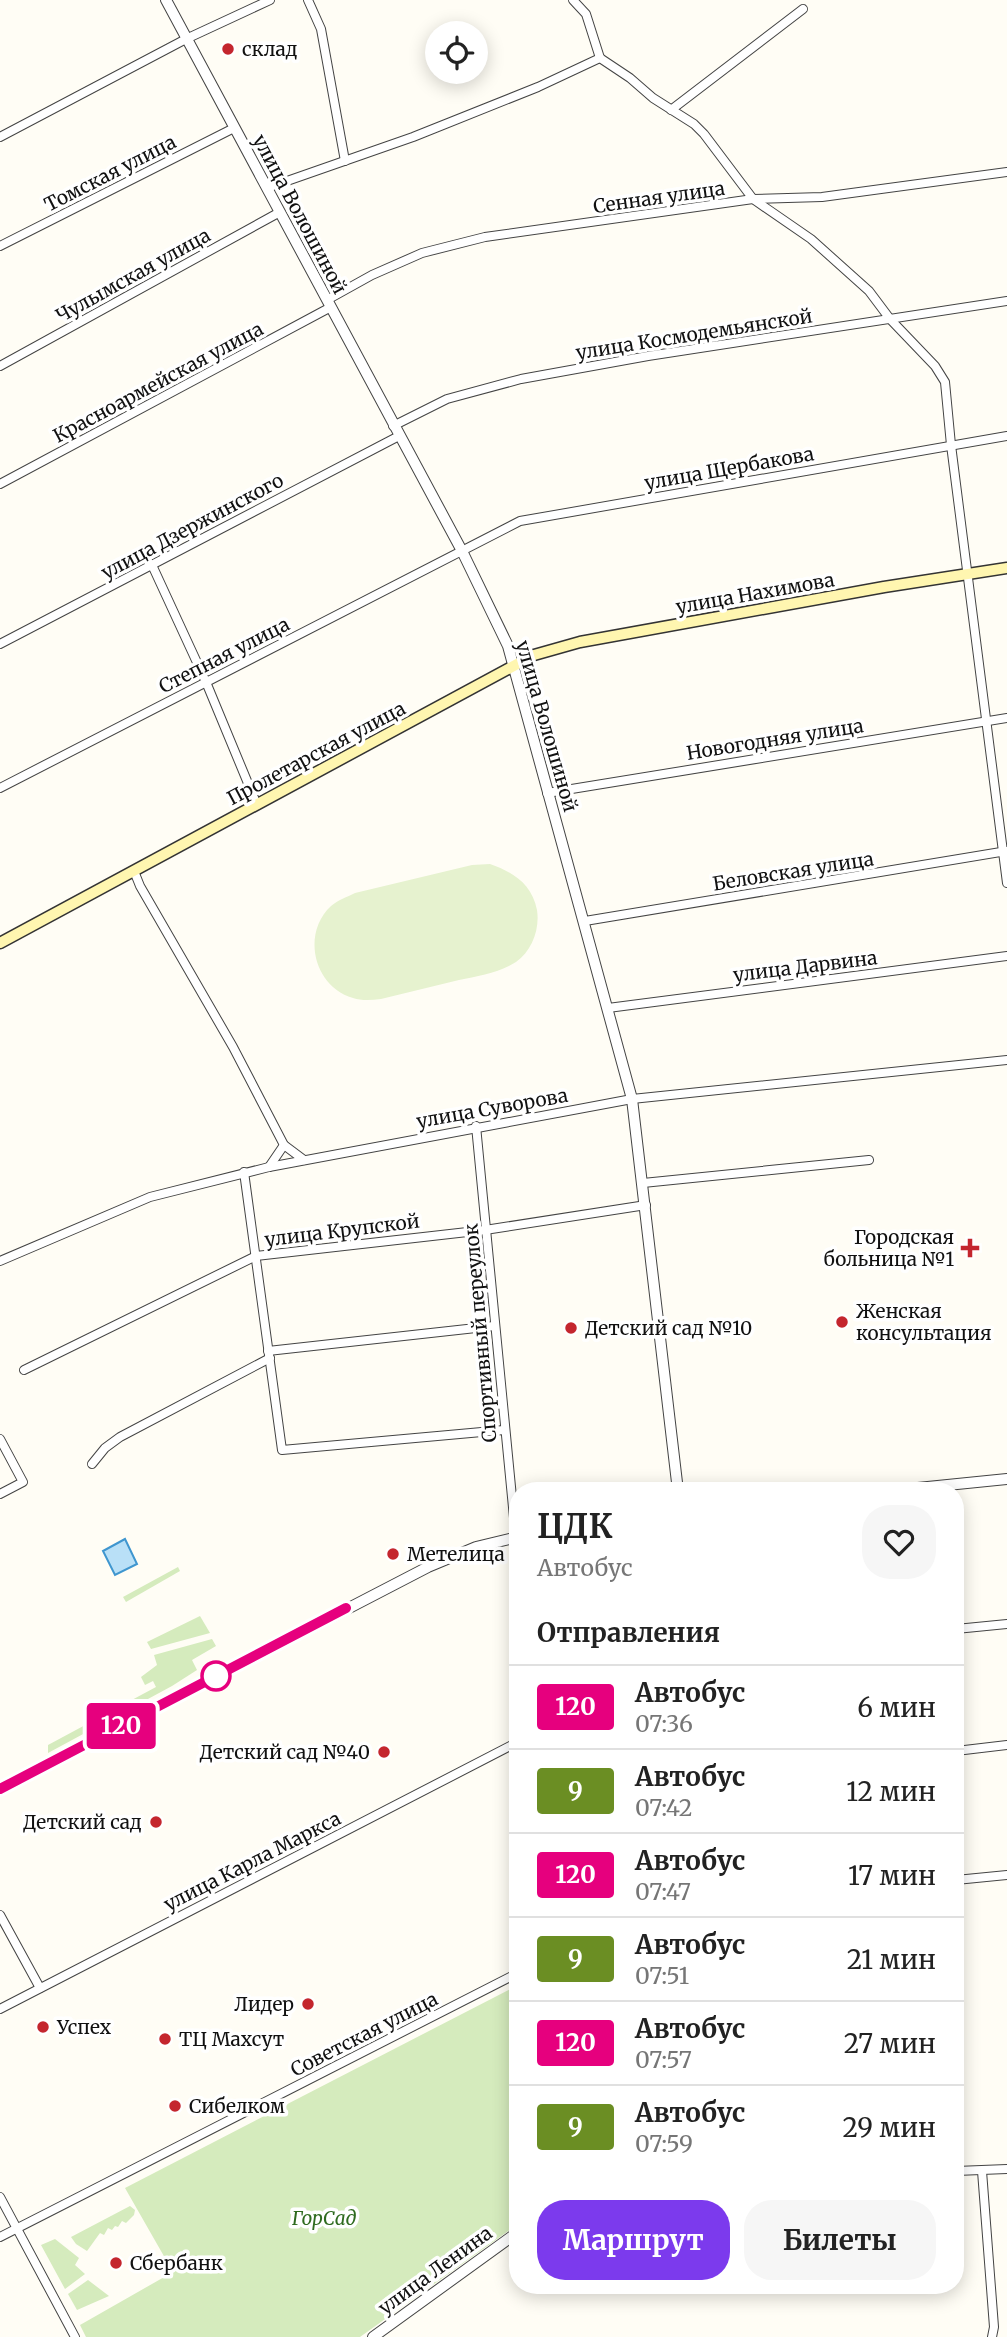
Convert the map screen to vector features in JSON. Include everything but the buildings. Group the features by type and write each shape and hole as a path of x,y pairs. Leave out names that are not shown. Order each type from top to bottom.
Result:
{"main road":[{"name":"улица Нахимова","path":"513,665 534,654 580,642 884,587 1007,568"},
{"name":"Пролетарская улица","path":"0,943 485,683 513,665"}],"street":[{"name":"улица Волошиной","path":"166,0 462,551 508,646 632,1098 677,1482"},
{"path":"0,137 186,39 270,0"},
{"path":"308,0 321,29 345,161"},
{"path":"573,0 586,14 600,58 704,134 753,199 811,239 857,279 890,319 935,366 945,382 967,575 1006,852 1007,883"},
{"path":"671,110 803,9"},
{"path":"267,188 413,137 538,87 600,58"},
{"name":"Томская улица","path":"0,246 234,128"},
{"name":"Сенная улица","path":"329,303 398,263 453,244 753,199 822,197 1007,172"},
{"name":"Чулымская улица","path":"0,366 280,212"},
{"name":"улица Космодемьянской","path":"393,426 447,399 521,379 648,356 1007,301"},
{"name":"Красноармейская улица","path":"0,484 329,303"},
{"name":"улица Дзержинского","path":"0,644 399,436"},
{"name":"улица Щербакова","path":"462,551 520,521 1007,436"},
{"name":"Степная улица","path":"0,788 462,551"},
{"path":"152,565 206,682 257,804"},
{"name":"Новогодняя улица","path":"547,793 1007,718"},
{"name":"Беловская улица","path":"585,921 1006,852"},
{"path":"134,872 285,1145 304,1160"},
{"name":"улица Дарвина","path":"608,1008 1007,956"},
{"name":"улица Суворова","path":"0,1261 150,1197 244,1172 304,1160 632,1098 1007,1060"},
{"name":"Спортивный переулок","path":"476,1126 510,1482"},
{"path":"269,1167 285,1145"},
{"path":"643,1183 869,1160"},
{"path":"244,1172 282,1450 504,1430"},
{"name":"улица Крупской","path":"24,1370 256,1256 485,1230 646,1205"},
{"path":"92,1464 105,1448 120,1437 269,1354 494,1326"},
{"path":"0,1439 23,1482 0,1494"},
{"path":"964,1483 1007,1479"},
{"path":"0,1789 428,1567 476,1547 509,1539"},
{"path":"964,1628 1007,1624"},
{"path":"964,1750 1007,1745"},
{"name":"улица Карла Маркса","path":"0,2009 509,1747"},
{"path":"964,1879 1007,1875"},
{"path":"0,1915 40,1988"},
{"name":"Советская улица","path":"0,2237 509,1978"},
{"path":"964,2171 1007,2169"},
{"path":"982,2171 994,2327 992,2337"},
{"path":"0,2197 75,2337"},
{"name":"улица Ленина","path":"373,2337 509,2239"}],"green space":[{"path":"490,864 520,880 531,893 537,910 534,939 516,962 488,974 381,999 356,999 340,992 329,983 321,971 314,945 316,931 331,906 355,893 472,865"},
{"path":"178,1567 180,1571 126,1602 123,1597"},
{"path":"200,1616 210,1633 151,1649 147,1642"},
{"path":"212,1639 216,1646 192,1660 197,1670 48,1753 48,1745 156,1687 153,1681 145,1685 141,1677 157,1665 154,1655"},
{"name":"ГорСад","path":"509,1990 509,2230 360,2337 86,2337 80,2325 173,2272 125,2188"},
{"path":"130,2206 135,2210 134,2215 126,2223 122,2221 112,2230 108,2228 104,2235 100,2233 87,2251 71,2237"},
{"path":"55,2239 79,2258 75,2265 85,2274 65,2289 41,2245"},
{"path":"88,2280 109,2296 77,2310 68,2294"}],"water":[{"path":"125,1539 137,1564 115,1575 103,1551"}],"bus line":[{"name":"120","path":"0,1789 346,1608"}],"place":[{"name":"склад","path":"228,49"},
{"name":"Городская больница №1","path":"970,1248"},
{"name":"Женская консультация","path":"842,1322"},
{"name":"Детский сад №10","path":"571,1328"},
{"name":"Метелица","path":"393,1554"},
{"name":"Детский сад №40","path":"384,1752"},
{"name":"Детский сад","path":"156,1822"},
{"name":"Лидер","path":"308,2004"},
{"name":"Успех","path":"43,2027"},
{"name":"ТЦ Махсут","path":"165,2039"},
{"name":"Сибелком","path":"175,2106"},
{"name":"Сбербанк","path":"116,2263"}]}
